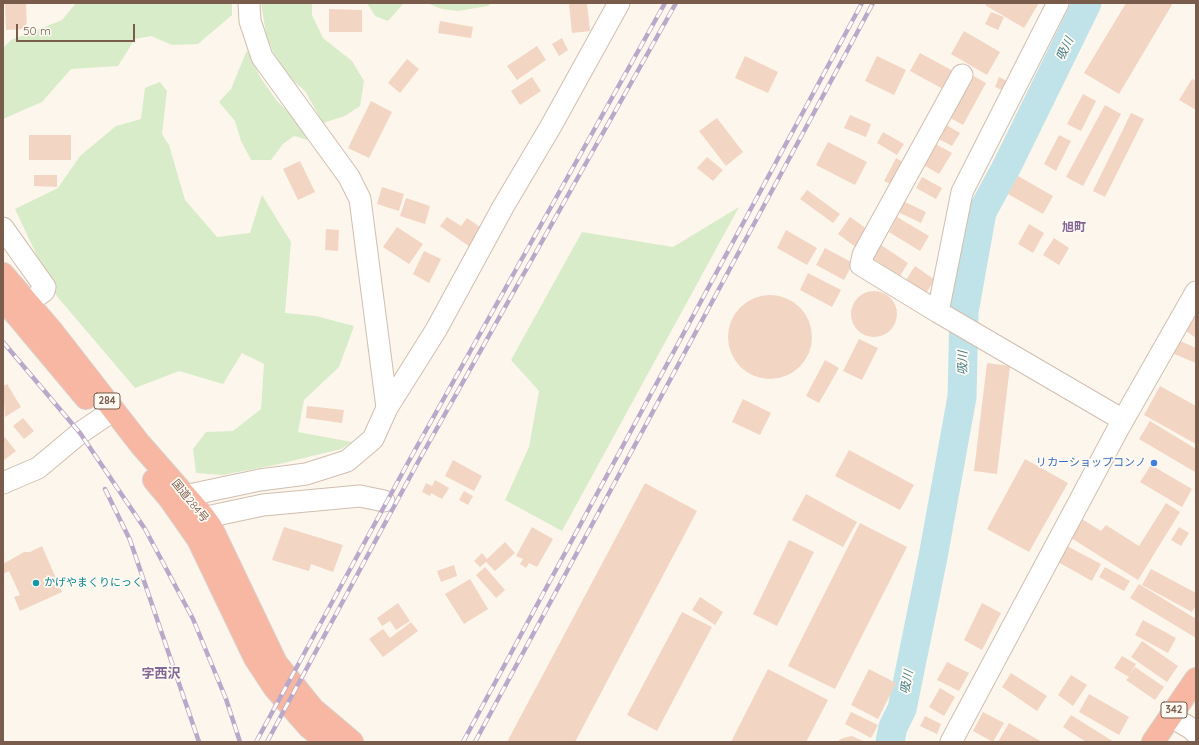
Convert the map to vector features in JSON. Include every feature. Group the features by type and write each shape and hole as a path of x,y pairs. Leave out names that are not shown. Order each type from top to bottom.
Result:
{"highway":[{"name":"国道284号","path":"3,274 15,305 108,414 140,444 195,519 211,528 276,663 313,708 352,742"},
{"name":"国道284号","path":"195,519 198,539 255,658 274,686 309,727 327,742"},
{"name":"342","path":"1153,742 1196,679"}],"street":[{"path":"249,3 250,21 262,57 349,177 360,199 387,408"},
{"path":"179,497 195,492 253,481 306,474 347,461 373,439 387,408 436,330 503,207 551,126 619,3"},
{"path":"944,315 962,192 1058,3"},
{"path":"962,75 863,255 861,264 983,339 1123,420"},
{"path":"3,228 45,287 44,291 15,305"},
{"path":"950,742 1123,420 1196,292"},
{"path":"3,483 38,468 80,433 108,414"},
{"path":"195,519 263,505 360,496 384,501"},
{"path":"1170,716 1196,733"}],"green space":[{"path":"76,3 232,3 232,15 198,44 172,45 151,36 135,39 118,66 71,69 42,102 3,119 3,48 11,40 62,20"},
{"path":"261,3 312,3 312,15 323,38 352,61 364,81 360,106 345,116 323,123 305,91 288,76 273,52 266,33"},
{"path":"367,3 410,3 403,4 388,21 375,16"},
{"path":"427,3 491,3 488,6 458,11 442,9"},
{"path":"247,50 260,77 277,101 295,119 311,141 294,136 283,144 271,160 251,160 241,141 235,121 219,102 231,89"},
{"path":"160,82 167,91 162,134 169,145 185,200 217,237 250,233 262,195 291,242 285,313 316,316 354,326 339,367 304,400 298,432 352,442 341,449 275,465 222,475 196,473 193,449 206,432 233,431 261,409 264,364 242,353 223,384 179,371 135,388 55,294 15,209 58,188 80,156 116,126 141,119 145,88"},
{"path":"739,207 562,531 505,500 529,447 539,391 511,360 582,232 673,247"}],"building":[{"path":"5,3 26,3 27,29 6,30"},
{"path":"587,3 590,31 572,33 569,4"},
{"path":"986,3 1039,3 1024,28 985,5"},
{"path":"1126,3 1173,3 1119,94 1084,73"},
{"path":"329,9 362,10 362,32 329,32"},
{"path":"991,12 1004,17 998,30 985,24"},
{"path":"440,21 473,27 471,38 438,33"},
{"path":"964,31 1000,52 987,75 951,54"},
{"path":"562,38 568,50 559,56 552,44"},
{"path":"537,46 546,60 517,80 507,66"},
{"path":"920,53 953,71 943,89 910,71"},
{"path":"745,56 778,72 768,93 735,78"},
{"path":"877,56 906,70 894,95 865,81"},
{"path":"407,59 419,69 400,93 388,83"},
{"path":"970,74 986,83 963,125 947,116"},
{"path":"532,77 541,91 520,105 511,91"},
{"path":"999,77 1013,84 1009,93 995,87"},
{"path":"1192,79 1196,81 1196,110 1179,100"},
{"path":"1083,94 1096,101 1081,131 1067,124"},
{"path":"371,101 392,112 369,158 348,148"},
{"path":"1105,105 1121,114 1083,186 1066,177"},
{"path":"1131,113 1144,119 1105,197 1093,191"},
{"path":"850,115 871,124 866,137 844,128"},
{"path":"717,118 743,152 726,166 699,131"},
{"path":"943,123 960,133 952,146 935,137"},
{"path":"883,132 904,144 897,155 877,143"},
{"path":"29,135 71,135 71,160 29,160"},
{"path":"1059,135 1071,141 1056,171 1044,164"},
{"path":"828,142 867,162 855,185 816,165"},
{"path":"932,142 952,153 939,174 920,163"},
{"path":"707,157 723,170 713,181 697,168"},
{"path":"896,158 903,162 892,185 884,181"},
{"path":"300,161 315,192 298,200 283,169"},
{"path":"34,175 57,175 57,187 34,186"},
{"path":"1018,176 1053,196 1043,214 1008,194"},
{"path":"922,177 942,188 936,199 916,188"},
{"path":"382,187 404,194 399,211 377,204"},
{"path":"807,190 840,214 833,223 800,199"},
{"path":"406,198 430,206 425,224 400,216"},
{"path":"903,201 926,212 921,223 898,212"},
{"path":"447,217 461,226 467,218 483,229 470,247 440,226"},
{"path":"850,217 870,231 857,248 838,234"},
{"path":"897,217 929,236 920,251 889,232"},
{"path":"1029,224 1044,233 1033,253 1018,244"},
{"path":"397,227 423,244 409,264 383,247"},
{"path":"326,229 339,230 338,251 325,250"},
{"path":"786,230 817,248 807,265 777,248"},
{"path":"1054,238 1069,248 1059,265 1043,255"},
{"path":"881,245 908,263 900,276 872,258"},
{"path":"825,248 853,263 844,280 816,265"},
{"path":"424,251 441,259 429,283 413,274"},
{"path":"915,266 935,280 926,293 906,280"},
{"path":"808,273 841,290 832,307 800,290"},
{"path":"879,291 883,292 893,301 896,305 896,323 887,333 879,337 869,337 861,333 852,323 851,309 855,301 865,292"},
{"path":"762,295 778,295 794,302 805,313 812,329 812,345 809,353 800,367 794,372 778,379 762,379 746,372 735,361 728,345 728,329 735,313 746,302"},
{"path":"1196,316 1196,338 1186,331"},
{"path":"859,339 878,348 862,380 843,371"},
{"path":"1178,340 1196,348 1196,363 1172,353"},
{"path":"825,360 839,368 819,403 806,396"},
{"path":"987,363 1010,366 997,474 974,471"},
{"path":"7,384 21,407 5,417 3,386"},
{"path":"1160,386 1196,406 1196,444 1144,415"},
{"path":"743,399 771,413 760,435 732,422"},
{"path":"307,406 344,410 342,423 306,418"},
{"path":"23,418 34,431 24,439 13,426"},
{"path":"1150,421 1196,449 1195,472 1139,439"},
{"path":"3,435 16,451 3,461"},
{"path":"849,450 914,485 900,510 835,476"},
{"path":"1025,459 1068,483 1029,552 987,529"},
{"path":"453,460 482,476 474,491 445,476"},
{"path":"1151,465 1192,489 1182,507 1140,482"},
{"path":"435,480 449,488 442,499 431,493 430,496 422,492 426,483 432,486"},
{"path":"645,483 697,511 575,742 507,742"},
{"path":"464,491 473,496 468,505 459,500"},
{"path":"806,494 857,522 843,547 792,520"},
{"path":"1166,503 1180,512 1138,580 1071,538 1082,519 1101,531 1106,525 1139,546"},
{"path":"860,523 907,547 835,689 788,666"},
{"path":"284,527 343,545 333,572 311,564 309,571 272,560"},
{"path":"532,527 553,539 537,567 529,563 526,568 520,564 523,559 516,556"},
{"path":"1179,527 1189,533 1181,546 1171,540"},
{"path":"789,540 814,552 777,626 753,614"},
{"path":"505,542 515,553 495,571 486,562 480,567 474,561 482,553 487,559"},
{"name":"かげやまくりにっく","path":"42,546 62,592 20,611 14,597 20,595 9,571 3,574 3,564 24,552 30,552"},
{"path":"1067,546 1101,564 1092,581 1058,562"},
{"path":"454,565 457,576 441,582 437,571"},
{"path":"485,567 505,590 496,598 476,575"},
{"path":"1105,567 1130,581 1124,591 1099,577"},
{"path":"1151,569 1196,593 1196,605 1192,612 1142,585"},
{"path":"470,579 488,609 464,624 445,594"},
{"path":"1139,584 1196,619 1196,638 1130,598"},
{"path":"700,597 723,612 715,625 692,610"},
{"path":"398,603 410,621 396,630 390,621 382,626 377,618"},
{"path":"982,603 1001,613 982,650 964,640"},
{"path":"682,612 712,627 657,731 627,715"},
{"path":"1143,620 1176,638 1168,653 1135,635"},
{"path":"411,622 418,631 383,657 369,639 383,629 390,638"},
{"path":"1142,641 1178,666 1167,682 1131,657"},
{"path":"1122,656 1136,664 1129,675 1135,667 1164,687 1155,700 1126,680 1129,677 1114,668"},
{"path":"947,662 969,673 959,691 937,680"},
{"path":"768,669 828,700 806,742 731,742"},
{"path":"869,669 896,683 878,719 851,705"},
{"path":"1011,673 1047,696 1037,711 1002,687"},
{"path":"1071,675 1087,685 1073,706 1058,695"},
{"path":"940,688 955,697 944,716 929,707"},
{"path":"1089,694 1129,717 1119,735 1079,712"},
{"path":"851,712 878,725 871,738 845,724"},
{"path":"983,712 1004,723 993,742 973,731"},
{"path":"1071,715 1114,742 1086,742 1063,727"},
{"path":"925,716 941,724 937,734 920,726"},
{"path":"1009,723 1042,742 998,742"},
{"path":"852,736 865,742 836,742 843,738"}],"waterway":[{"name":"吸川","path":"890,742 893,727 902,709 933,557 962,397 964,312 982,212 1007,166 1087,3"}],"railway":[{"path":"256,742 410,459 665,3"},
{"path":"267,742 418,462 676,3"},
{"path":"463,742 862,3"},
{"path":"475,742 873,3"},
{"path":"3,342 80,433 145,529 193,619 226,699 240,742"},
{"path":"105,489 130,540 199,742"}],"place":[{"name":"リカーショップコンノ","path":"1154,463"},
{"name":"かげやまくりにっく","path":"36,583"}],"district":[{"name":"旭町","path":"1074,227"},
{"name":"字西沢","path":"161,674"}]}
